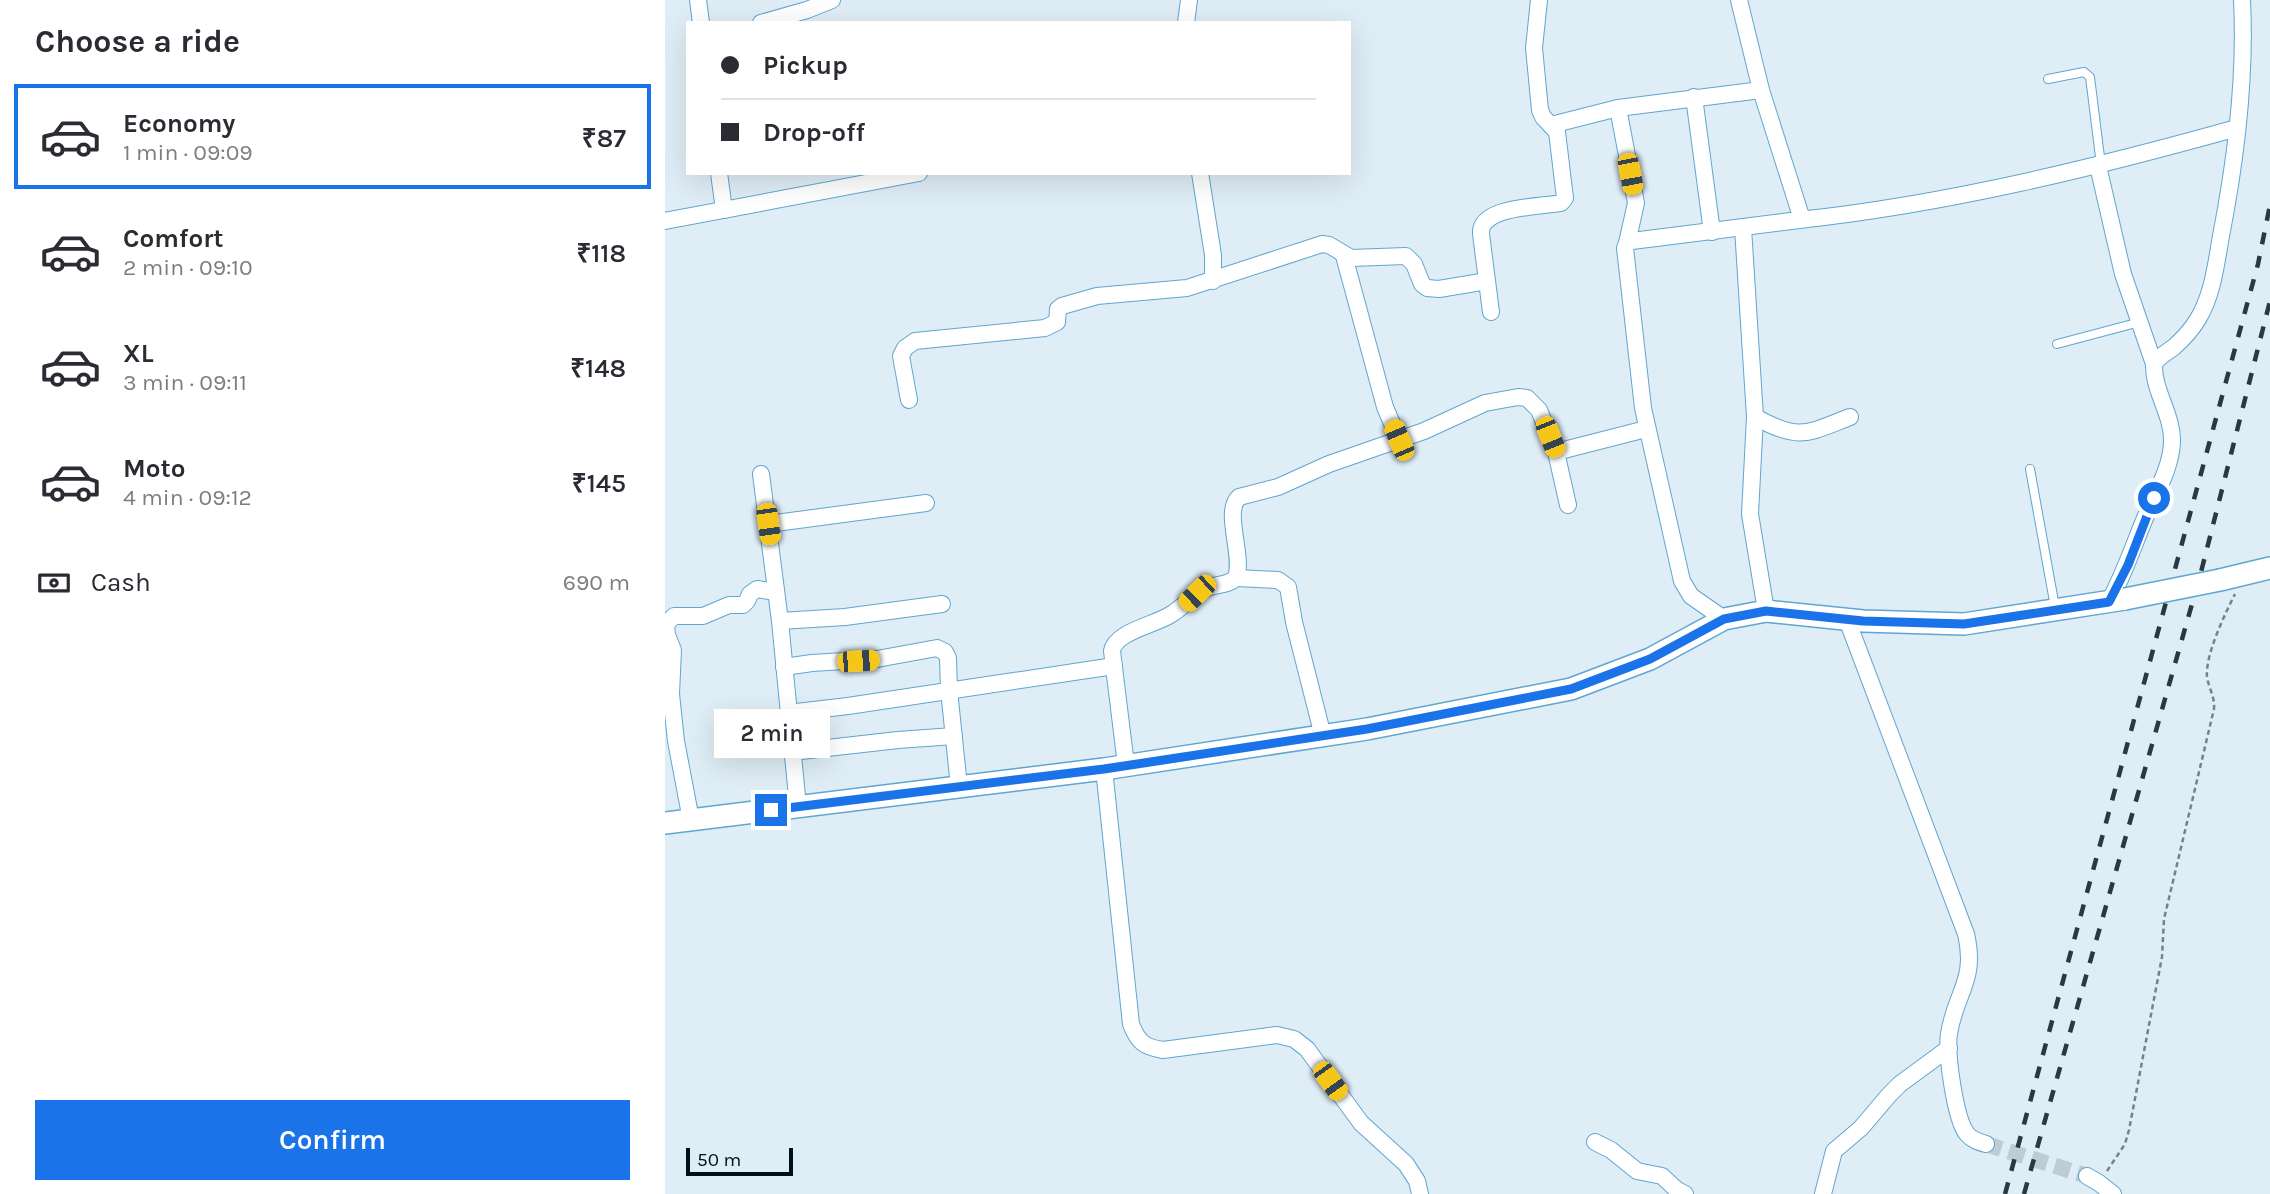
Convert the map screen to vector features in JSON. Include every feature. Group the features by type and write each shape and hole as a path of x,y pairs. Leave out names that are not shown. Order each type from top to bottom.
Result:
{"street":[{"path":"698,0 701,21"},
{"path":"768,21 831,0"},
{"path":"1186,21 1189,0"},
{"path":"1491,312 1480,229 1484,220 1500,213 1561,203 1565,200 1557,132 1541,113 1534,48 1539,0"},
{"path":"1739,0 1761,90 1800,214 1799,220"},
{"path":"2154,364 2189,332 2206,303 2214,277 2231,184 2237,128 2242,0"},
{"path":"1551,125 1618,108 1761,90"},
{"path":"1693,97 1712,232"},
{"path":"1618,108 1636,203 1625,248 1646,429 1683,586 1697,601 1724,619"},
{"path":"1627,243 1911,205 2100,166 2237,128"},
{"path":"2100,166 2123,274 2154,364 2154,373 2169,421 2172,444 2163,477 2144,519 2117,601"},
{"path":"719,175 724,210"},
{"path":"665,221 908,175"},
{"path":"1200,175 1213,255 1213,281"},
{"path":"1743,228 1755,417 1750,514 1766,611"},
{"path":"909,400 901,356 905,348 915,341 1045,328 1055,324 1058,320 1058,309 1066,304 1097,296 1162,292 1213,281 1307,247 1329,245 1344,256 1358,259 1406,256 1414,264 1422,284 1427,288 1487,281"},
{"path":"1344,256 1385,408 1399,440"},
{"path":"1126,765 1113,646 1122,636 1170,615 1203,589 1229,583 1235,578 1238,565 1232,509 1236,499 1278,487 1329,464 1425,431 1485,403 1518,397 1527,398 1539,410 1556,452 1568,505"},
{"path":"1755,417 1793,433 1815,430 1850,417"},
{"path":"1556,452 1646,429"},
{"path":"761,474 780,621 798,807"},
{"path":"768,524 926,503"},
{"path":"665,823 1104,769 1367,729 1571,689 1650,659 1724,619 1766,611 1846,617 1863,621 1964,624 2117,601 2270,568"},
{"path":"1235,578 1278,580 1288,587 1294,622 1323,736"},
{"path":"691,820 675,741 671,694 673,650 666,624 674,616 703,616 729,605 743,604 750,593 757,589 776,592"},
{"path":"780,621 845,617 942,604"},
{"path":"1846,617 1966,934 1971,961 1951,1026 1951,1076 1963,1128 1975,1140 1986,1144"},
{"path":"784,667 877,659 937,648 946,652 959,787"},
{"path":"788,713 1114,666"},
{"path":"792,752 954,736"},
{"path":"1104,769 1131,1024 1140,1043 1147,1047 1163,1049 1277,1035 1294,1039 1307,1049 1361,1123 1406,1164 1417,1181 1420,1194"},
{"path":"1823,1194 1834,1151 1861,1128 1901,1084 1949,1048"},
{"path":"1595,1142 1611,1150 1637,1171 1662,1176 1685,1194"},
{"path":"2093,1179 2113,1194"}],"lane":[{"path":"2048,79 2084,72 2089,75 2100,166"},
{"path":"2057,344 2140,323"},
{"path":"2030,469 2056,610"}],"path":[{"path":"2093,1179 2125,1144 2129,1130 2162,957 2165,919 2214,709 2207,672 2218,628 2245,574"}],"tunnel":[{"path":"1986,1144 2087,1176"}],"railway":[{"path":"2005,1194 2258,264 2270,205"},
{"path":"2024,1194 2200,576 2270,301"}],"route":[{"path":"771,810 1104,769 1367,729 1571,689 1650,659 1724,619 1746,614 1766,611 1846,617 1863,621 1964,624 2109,602 2128,565 2154,498"}]}
